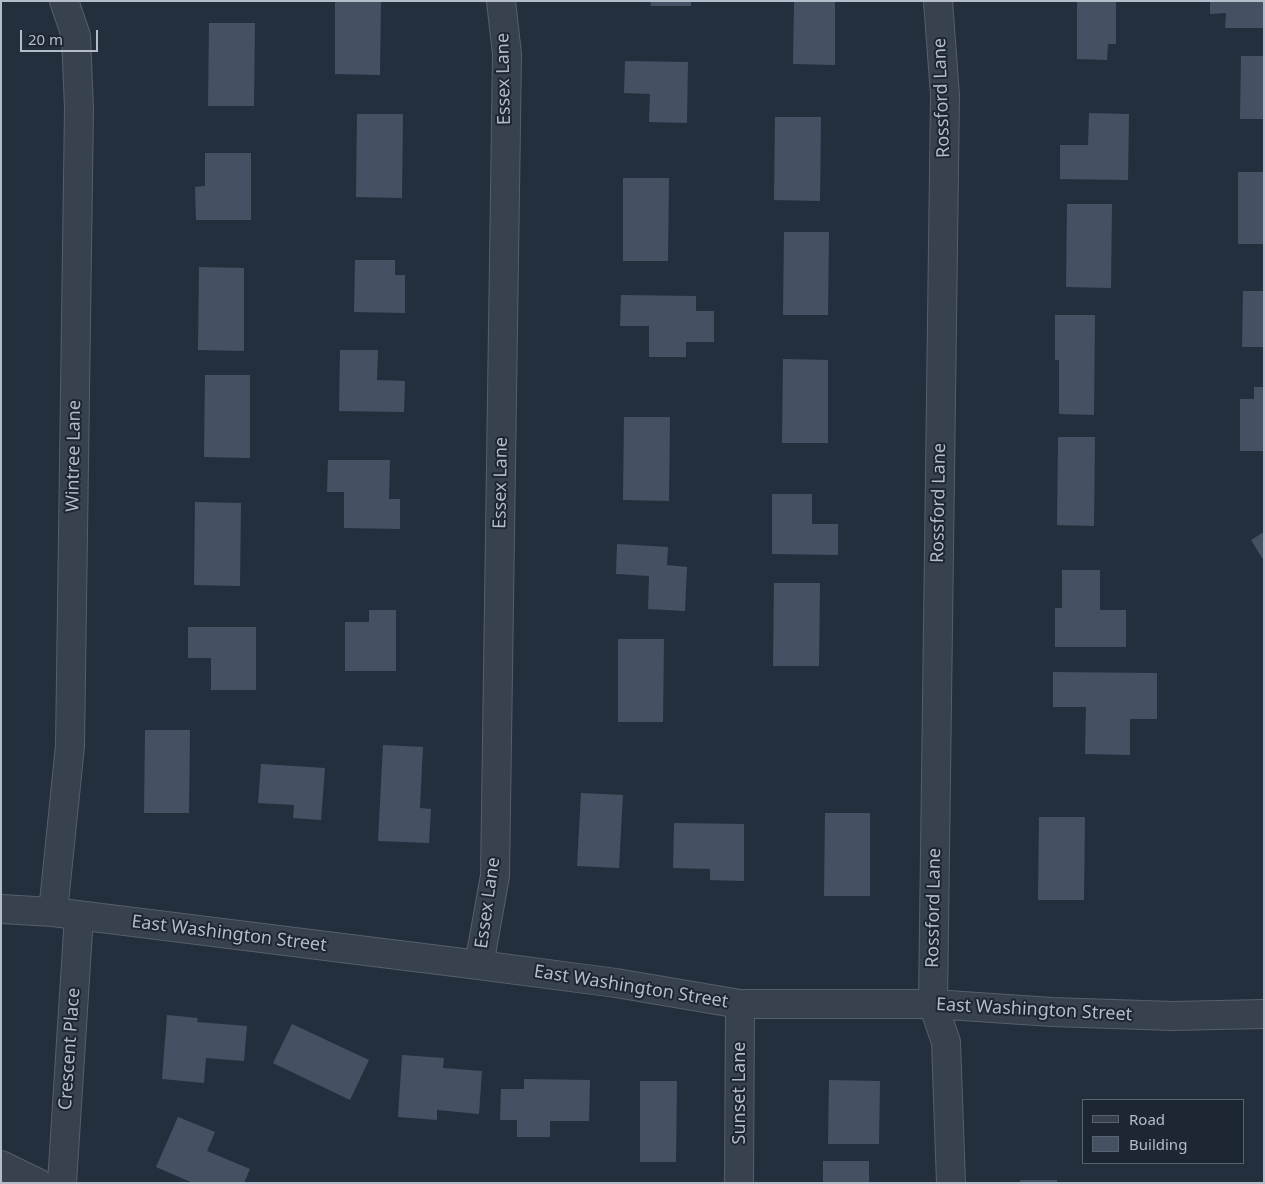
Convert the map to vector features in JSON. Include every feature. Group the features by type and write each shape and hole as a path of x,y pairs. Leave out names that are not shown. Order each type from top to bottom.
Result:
{"street":[{"name":"Wintree Lane","path":"64,1 76,36 79,108 66,914"},
{"name":"Essex Lane","path":"479,964 495,876 507,54 500,1"},
{"name":"Rossford Lane","path":"932,1004 945,95 938,1"},
{"name":"East Washington Street","path":"1,909 66,914 479,964 616,983 740,1004 932,1004 1052,1012 1173,1016 1264,1014"},
{"name":"Crescent Place","path":"62,1183 66,914"},
{"name":"Sunset Lane","path":"739,1183 740,1004"},
{"path":"932,1004 946,1042 951,1183"},
{"path":"1,1165 38,1183"}],"building":[{"path":"335,1 381,1 380,75 335,74"},
{"path":"650,1 691,1 691,6 651,6"},
{"path":"794,1 835,1 835,65 793,64"},
{"path":"1077,1 1116,1 1116,44 1108,44 1107,60 1077,59"},
{"path":"1210,1 1264,1 1264,28 1225,28 1226,13 1210,14"},
{"path":"209,23 255,23 254,106 208,106"},
{"path":"1241,56 1264,56 1264,119 1240,119"},
{"path":"625,61 688,62 687,123 649,122 650,94 624,93"},
{"path":"1089,113 1129,114 1128,180 1060,179 1060,145 1088,145"},
{"path":"357,114 403,114 402,198 356,197"},
{"path":"775,117 821,117 820,201 774,200"},
{"path":"205,153 251,153 251,220 196,220 195,187 205,186"},
{"path":"1238,172 1264,172 1264,244 1238,244"},
{"path":"623,178 669,178 668,261 623,261"},
{"path":"1067,204 1112,204 1111,288 1066,287"},
{"path":"784,232 829,232 828,315 783,315"},
{"path":"355,260 395,260 395,275 405,275 405,313 354,312"},
{"path":"199,267 244,268 244,351 198,350"},
{"path":"1243,291 1264,291 1264,347 1242,347"},
{"path":"621,295 696,296 696,311 714,311 714,342 686,342 686,357 649,357 649,326 620,326"},
{"path":"1055,315 1095,315 1094,415 1059,414 1059,360 1055,360"},
{"path":"340,350 378,350 377,380 405,381 404,412 339,411"},
{"path":"783,359 828,360 828,443 782,443"},
{"path":"205,375 250,375 250,458 204,457"},
{"path":"1254,387 1264,387 1264,451 1240,451 1240,399 1254,399"},
{"path":"624,417 670,417 669,501 623,500"},
{"path":"1058,437 1095,437 1094,526 1057,525"},
{"path":"328,460 390,460 389,499 400,499 400,529 344,528 344,492 327,492"},
{"path":"772,494 812,494 812,524 838,524 838,555 772,554"},
{"path":"195,502 241,503 240,586 194,585"},
{"path":"1264,532 1264,561 1251,540"},
{"path":"617,544 668,547 667,565 687,567 685,611 648,609 649,576 616,574"},
{"path":"1062,570 1100,570 1100,610 1126,610 1126,647 1055,647 1055,608 1062,608"},
{"path":"774,583 820,583 819,666 773,666"},
{"path":"369,610 396,610 396,671 345,671 345,622 369,622"},
{"path":"188,627 256,627 256,690 211,690 211,658 188,658"},
{"path":"618,639 664,639 663,722 618,722"},
{"path":"1053,672 1157,673 1157,719 1130,719 1130,755 1085,754 1086,707 1053,707"},
{"path":"145,730 190,730 189,813 144,813"},
{"path":"383,745 423,747 420,808 431,809 429,843 378,841"},
{"path":"261,764 325,768 321,820 293,818 294,805 258,803"},
{"path":"581,793 623,795 619,868 577,866"},
{"path":"825,813 870,813 870,896 824,896"},
{"path":"1039,817 1085,817 1084,900 1038,900"},
{"path":"674,823 744,824 744,881 710,880 710,869 673,868"},
{"path":"167,1015 198,1018 197,1022 247,1026 244,1061 206,1058 204,1083 162,1079"},
{"path":"292,1024 369,1060 350,1100 273,1063"},
{"path":"402,1055 444,1058 443,1068 482,1071 479,1114 437,1110 437,1120 398,1117"},
{"path":"524,1079 590,1080 589,1121 550,1121 550,1137 517,1137 517,1120 500,1120 501,1089 524,1089"},
{"path":"829,1080 880,1081 879,1144 828,1144"},
{"path":"640,1081 677,1081 676,1162 640,1162"},
{"path":"178,1117 215,1132 207,1151 250,1169 244,1183 193,1183 156,1167"},
{"path":"823,1161 869,1161 869,1183 823,1183"},
{"path":"1020,1180 1057,1180 1057,1183 1020,1183"}]}
